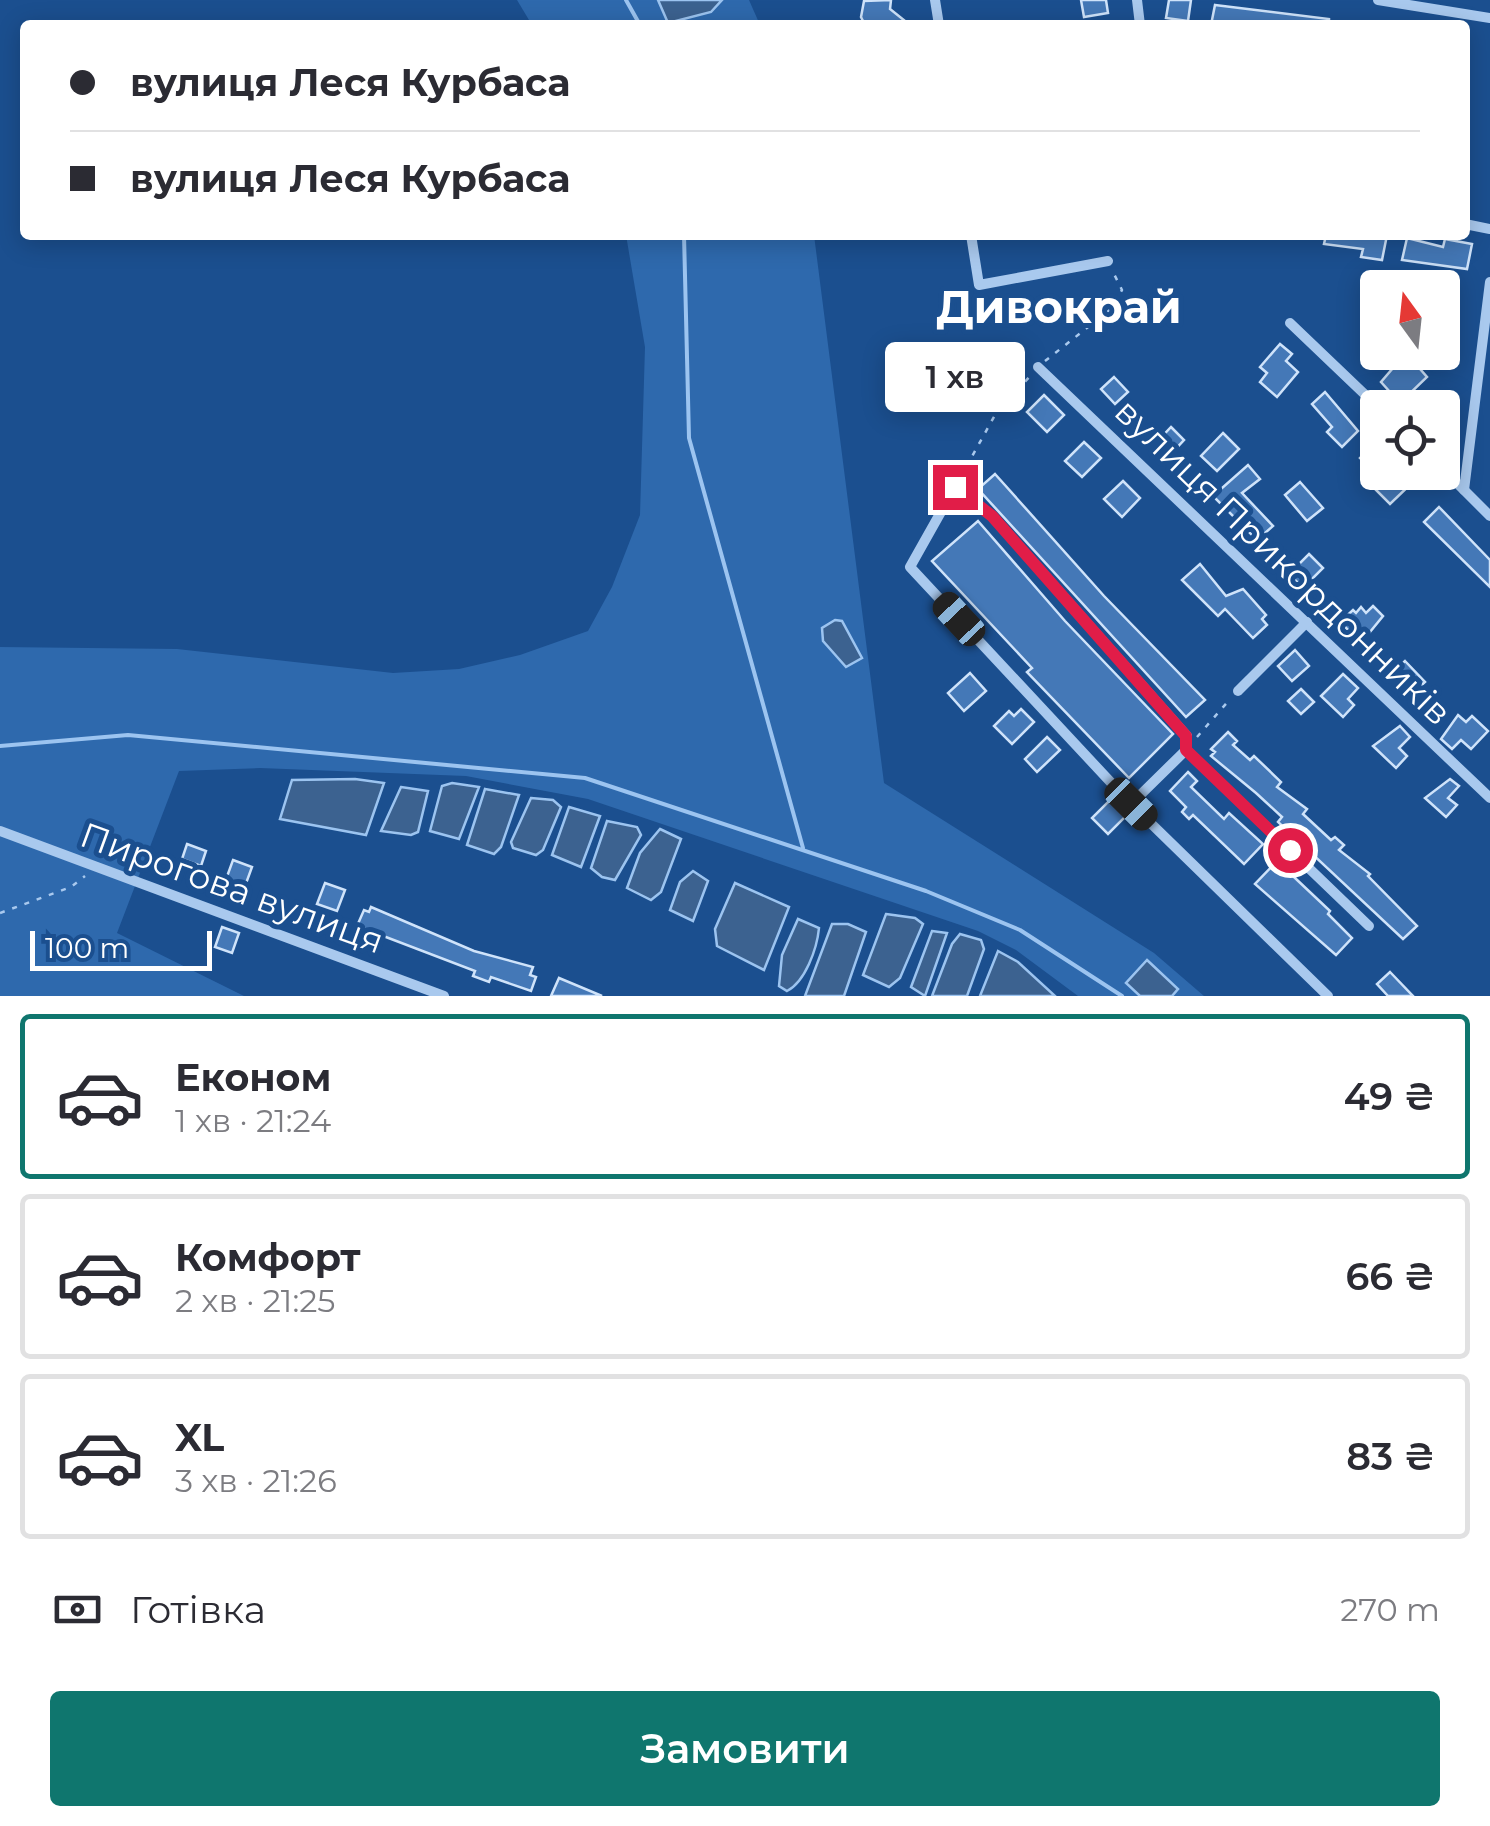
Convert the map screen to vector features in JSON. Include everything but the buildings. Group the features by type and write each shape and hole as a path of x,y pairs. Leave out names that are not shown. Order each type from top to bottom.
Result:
{"street":[{"path":"1378,0 1490,18"},
{"path":"972,240 979,285 1108,261"},
{"path":"1464,490 1490,282"},
{"path":"1290,322 1360,390"},
{"name":"вулиця Прикордонників","path":"1038,367 1490,798"},
{"path":"1460,486 1490,516"},
{"path":"1131,804 1186,750 1186,736 992,516 955,487 910,566 1131,804 1328,996"},
{"path":"1238,690 1308,622"},
{"path":"1186,750 1369,926"},
{"name":"Пирогова вулиця","path":"0,831 444,996"}],"path":[{"path":"1186,750 1238,690"},
{"path":"0,914 71,887 96,868"}],"shaded area":[{"path":"517,0 749,0 758,20 529,20"},
{"path":"658,0 722,0 711,12 667,20"},
{"path":"627,240 815,240 884,783 1154,953 1204,996 1078,996 1016,950 978,931 588,799 466,776 260,768 179,771 117,933 244,996 0,996 0,647 177,649 393,673 459,669 520,655 588,631 612,587 640,515 645,347"},
{"path":"835,620 842,621 862,658 846,667 823,641 822,628"},
{"path":"355,779 384,783 366,835 280,819 292,780"},
{"path":"452,783 479,787 459,839 430,831 442,786"},
{"path":"401,787 428,791 418,832 411,835 381,831"},
{"path":"485,789 519,795 501,847 494,854 467,845"},
{"path":"531,798 553,800 561,807 543,850 536,855 513,848 511,842"},
{"path":"569,807 600,816 581,867 552,855"},
{"path":"607,821 637,827 641,835 615,880 602,877 591,868"},
{"path":"660,829 681,839 661,892 651,900 627,888 640,853"},
{"path":"693,871 708,881 693,921 670,910 680,882"},
{"path":"735,883 789,907 764,970 717,946 715,929"},
{"path":"886,914 915,918 923,924 900,978 889,987 863,975"},
{"path":"798,919 819,928 818,936 805,973 787,991 779,986 782,955"},
{"path":"832,924 848,924 866,932 844,996 805,996"},
{"path":"932,931 947,933 925,996 911,987"},
{"path":"960,934 981,940 984,949 967,996 932,996 952,944"},
{"path":"998,951 1018,962 1055,996 980,996"},
{"path":"1147,960 1178,989 1172,996 1140,996 1126,983"}],"waterway":[{"path":"626,0 637,20"},
{"path":"684,240 689,438 803,848"},
{"path":"0,746 128,735 585,778 926,891 1020,930 1122,996"}],"district":[{"name":"Дивокрай","path":"1059,307"}],"route":[{"path":"955,487 992,516 1186,736 1186,750 1290,850"}]}
